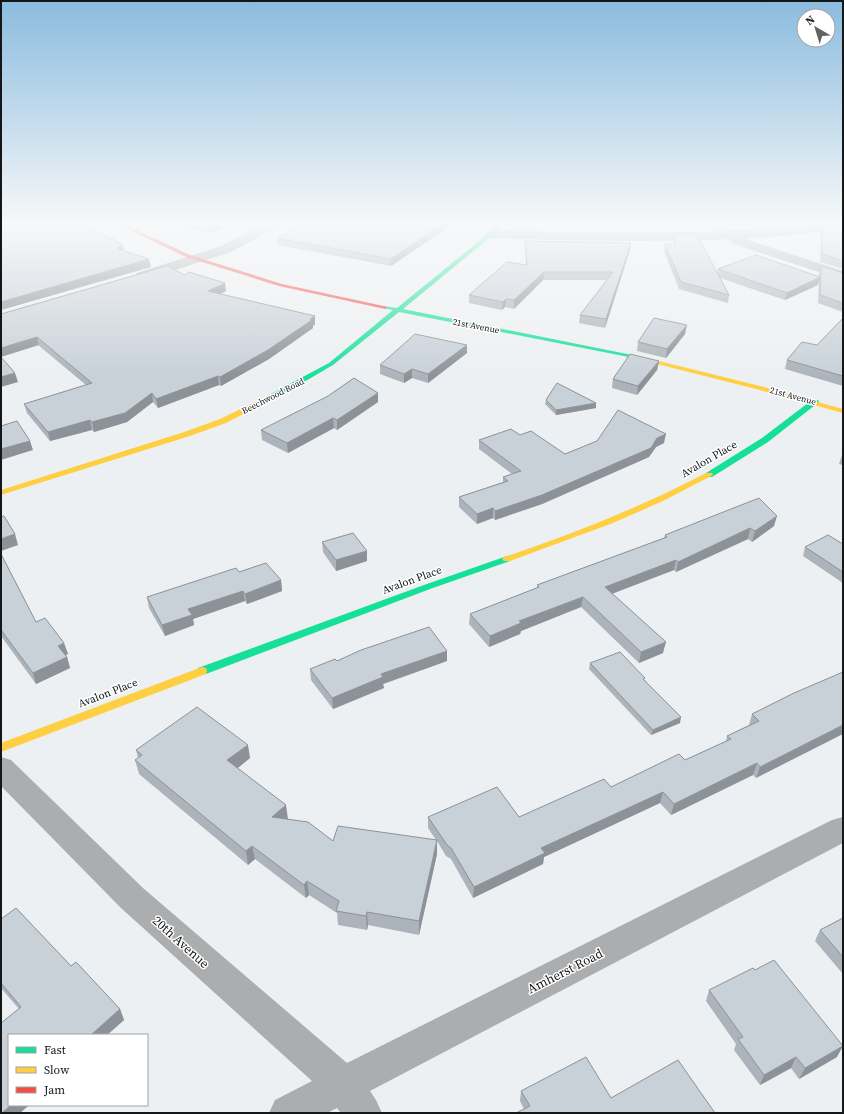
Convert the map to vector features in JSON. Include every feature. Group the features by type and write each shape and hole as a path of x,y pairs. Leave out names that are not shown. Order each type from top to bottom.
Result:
{"street":[{"path":"132,279 148,274"},
{"name":"21st Avenue","path":"245,274 281,285 397,310 616,353 815,402 843,411"},
{"name":"Beechwood Road","path":"1,493 153,446 222,421 284,391 331,364 441,274"},
{"name":"Avalon Place","path":"1,748 190,674 467,572 592,530 665,497 717,469 782,427 815,402"},
{"name":"20th Avenue","path":"1,768 132,898 343,1084 363,1113"},
{"name":"Amherst Road","path":"288,1113 843,829"}],"building":[{"path":"1,274 97,274 1,302"},
{"path":"139,274 196,274 225,283 208,291 315,316 310,319 312,320 268,350 220,377 218,376 156,399 152,393 125,413 92,422 90,420 48,432 24,404 92,383 37,337 1,348 1,314"},
{"path":"493,274 542,274 514,300 506,299 503,302 469,295"},
{"path":"611,274 621,274 606,319 580,315"},
{"path":"678,274 718,274 729,295 681,282"},
{"path":"732,274 811,274 820,277 787,293"},
{"path":"821,274 843,274 843,303 820,295"},
{"path":"654,318 687,325 667,349 638,342"},
{"path":"843,318 843,376 787,360 802,342 817,345"},
{"path":"415,334 467,345 428,374 412,369 404,374 380,365"},
{"path":"630,354 659,361 638,386 613,379"},
{"path":"1,357 15,373 1,377"},
{"path":"354,378 378,393 337,420 333,418 287,443 261,430 328,396"},
{"path":"557,383 596,403 556,410 546,400"},
{"path":"618,410 666,434 657,438 651,448 542,495 495,511 493,508 477,514 459,497 508,481 503,477 521,471 479,440 511,429 520,435 531,431 565,454 597,441"},
{"path":"17,421 30,441 1,449 1,426"},
{"path":"759,498 777,516 755,531 750,528 678,562 676,560 605,587 666,642 641,652 583,597 519,621 521,623 490,636 470,614 539,587 537,585 667,537 665,535"},
{"path":"4,516 15,534 1,539 1,517"},
{"path":"353,533 367,551 336,560 322,542"},
{"path":"828,535 843,544 843,572 805,547"},
{"path":"1,554 36,622 45,618 64,643 58,646 67,657 33,673 1,630"},
{"path":"266,563 281,580 245,594 243,591 188,609 192,615 162,625 147,597 236,568 239,572"},
{"path":"429,627 447,651 381,674 383,677 332,698 310,669 335,659 337,661 361,650"},
{"path":"620,652 645,678 643,679 681,717 653,730 590,663"},
{"path":"843,672 843,725 760,767 757,763 674,804 663,792 541,848 545,853 474,887 451,848 447,845 428,817 497,787 519,817 604,779 611,787 679,754 685,760 731,739 727,736 759,721 752,714 794,693"},
{"path":"197,707 248,745 227,760 286,805 272,817 308,822 333,841 338,826 437,840 419,921 367,912 366,916 336,911 339,901 307,881 304,885 252,846 246,851 135,760 142,755 136,750"},
{"path":"16,908 71,966 76,962 120,1009 92,1034 8,1034 8,1106 10,1106 2,1113 1,1023 21,1007 1,983 1,919"},
{"path":"843,918 843,957 820,930"},
{"path":"774,960 843,1046 805,1068 796,1057 764,1075 738,1039 743,1037 709,990 753,968 755,970"},
{"path":"586,1057 611,1098 678,1060 715,1113 516,1113 530,1106 521,1091"}],"traffic: fast":[{"path":"270,398 331,364 442,274"},
{"path":"385,307 647,360"},
{"path":"709,475 765,440 815,402"},
{"path":"202,671 427,587 507,559"}],"traffic: slow":[{"path":"647,360 758,387 843,411"},
{"path":"1,493 187,434 223,421 270,398"},
{"path":"507,559 610,522 660,500 709,475"},
{"path":"1,748 202,671"}],"traffic: jam":[{"path":"246,274 281,285 385,307"}]}
